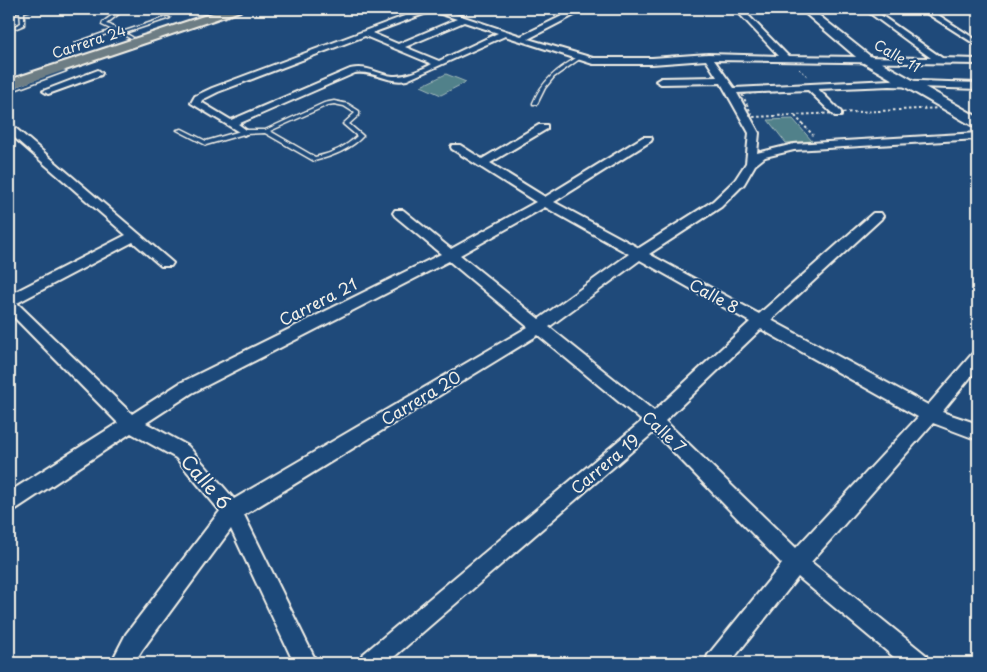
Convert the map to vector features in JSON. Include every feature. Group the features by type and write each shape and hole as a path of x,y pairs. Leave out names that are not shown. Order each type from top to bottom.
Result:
{"main road":[{"name":"Carrera 24","path":"11,83 124,36 220,9"},
{"name":"Carrera 24","path":"11,83 62,70 236,9"}],"street":[{"path":"244,132 199,106 196,100 205,94 429,9"},
{"path":"434,9 579,58 611,62 708,57 978,61"},
{"path":"552,9 570,15"},
{"path":"521,39 584,9"},
{"path":"738,9 787,57"},
{"name":"Calle 11","path":"805,9 866,59 978,123"},
{"path":"868,9 941,61"},
{"path":"924,9 978,44"},
{"path":"398,47 464,19"},
{"path":"364,33 439,64"},
{"path":"230,124 353,71 365,69 397,80 407,78 505,33"},
{"path":"708,57 731,91 754,133 766,141 794,147"},
{"path":"62,70 79,80"},
{"path":"48,90 98,73"},
{"path":"661,81 724,80"},
{"path":"731,91 810,83 978,86"},
{"path":"810,83 838,114"},
{"path":"484,163 542,127"},
{"path":"9,128 166,263"},
{"path":"751,163 754,133"},
{"path":"751,163 761,155 794,147 978,136"},
{"name":"Carrera 21","path":"9,503 186,388 450,255 545,202 646,139"},
{"name":"Calle 8","path":"456,147 545,202 759,322 930,415 978,432"},
{"name":"Carrera 20","path":"122,663 134,642 232,511 538,328 639,254 717,204 740,182 751,163"},
{"name":"Calle 7","path":"399,213 654,421 796,563 918,663"},
{"name":"Carrera 19","path":"370,663 654,421 759,322 877,216"},
{"path":"9,303 134,236"},
{"name":"Calle 6","path":"9,303 131,424 182,452 232,511 306,663"},
{"path":"716,663 796,563 930,415 978,357"}],"lane":[{"path":"9,14 34,9"},
{"path":"104,25 104,23 123,9"},
{"path":"9,30 23,24 22,11"},
{"path":"104,25 103,28 110,32 124,36 168,18"},
{"path":"104,25 124,36"},
{"path":"77,43 110,32"},
{"path":"535,103 541,89 550,77 579,58"},
{"path":"180,130 206,143 244,132 266,131 326,104 335,102 343,103 358,112 346,124 360,136 353,142 314,159 266,131"}],"path":[{"path":"787,57 810,83"},
{"path":"795,116 814,135"}],"green space":[{"path":"446,74 466,82 441,95 421,86"},
{"path":"793,119 812,141 786,143 768,120"}]}
